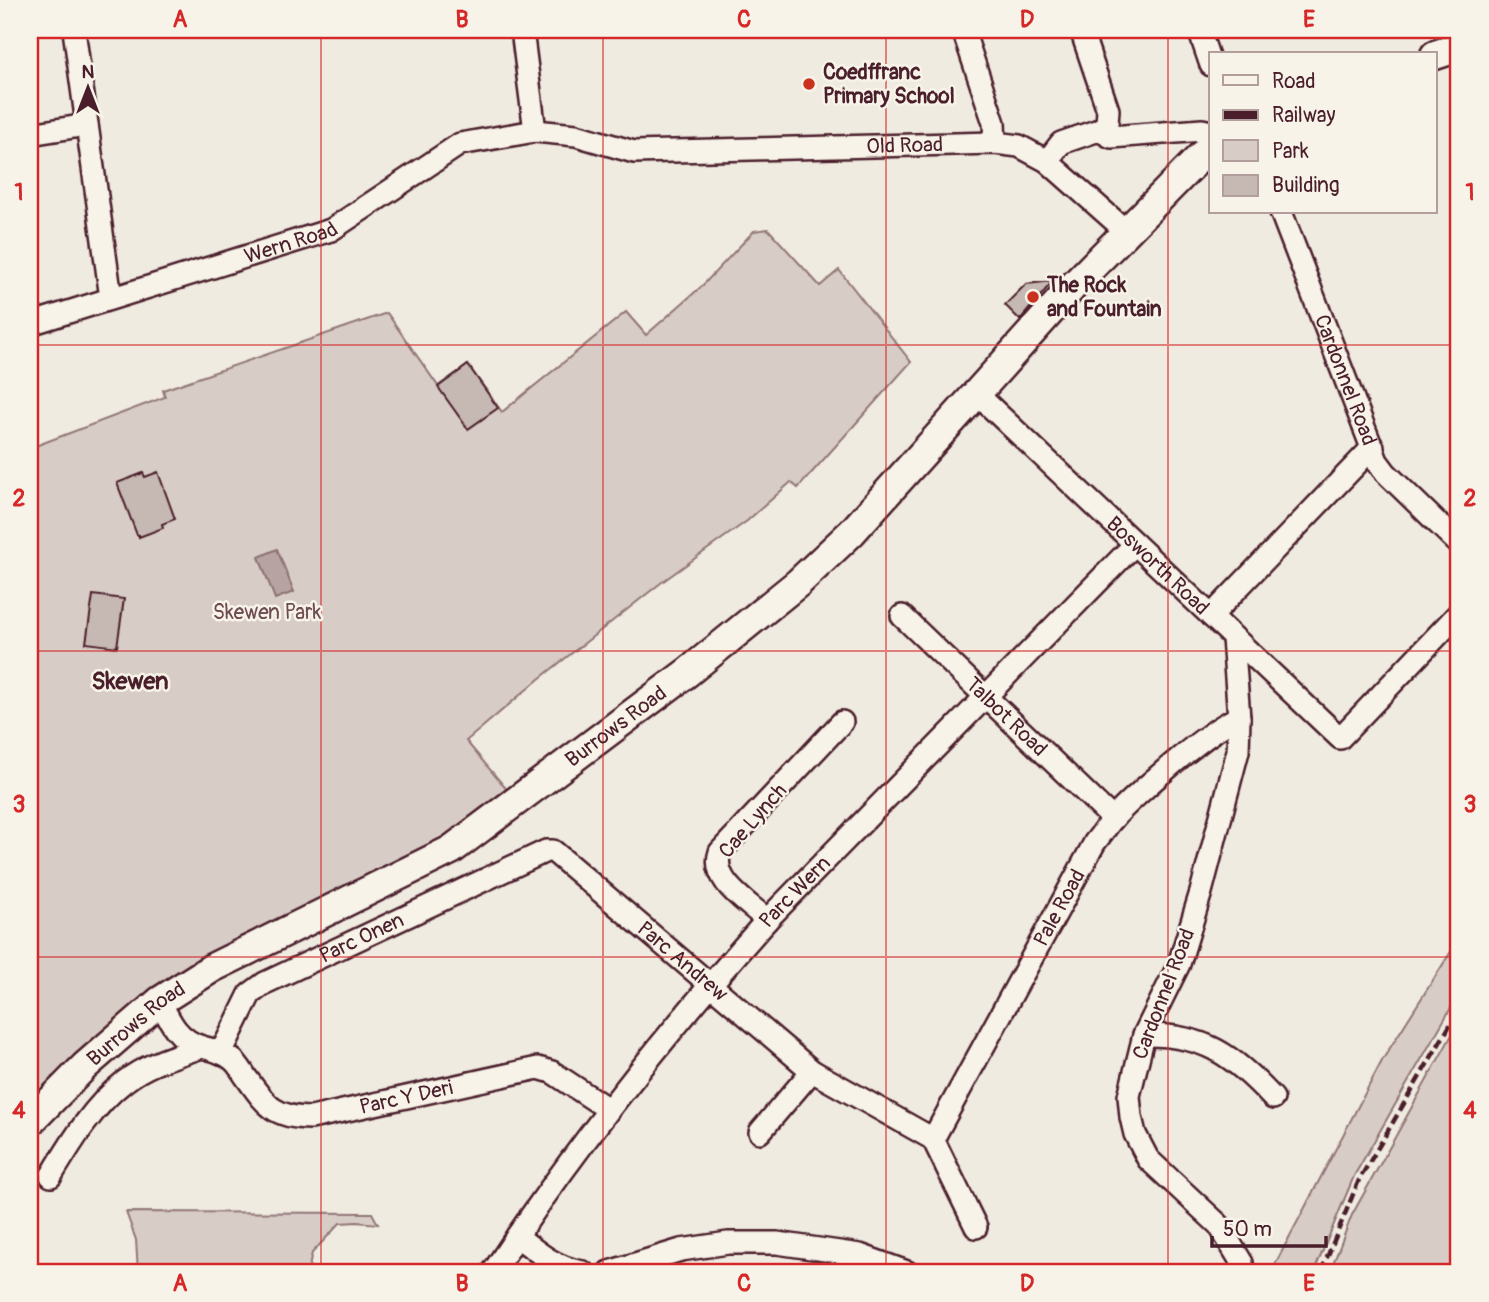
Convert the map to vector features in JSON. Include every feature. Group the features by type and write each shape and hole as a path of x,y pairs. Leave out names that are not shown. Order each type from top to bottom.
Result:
{"main road":[{"path":"1436,55 1459,47"},
{"path":"1127,232 1209,148"},
{"name":"Burrows Road","path":"30,1122 85,1066 160,1001 212,968 451,850 688,672 798,583 852,532 1076,284 1127,232"}],"street":[{"path":"74,30 111,298"},
{"path":"522,30 535,131"},
{"path":"963,30 994,123 995,143"},
{"path":"1047,161 1060,143 1099,130 1107,124 1108,110 1081,30"},
{"path":"1199,30 1209,59"},
{"path":"30,134 88,125"},
{"path":"1099,130 1111,137 1209,132"},
{"name":"Old Road","path":"535,131 576,135 634,152 995,143 1019,146 1047,161 1127,232"},
{"name":"Wern Road","path":"30,324 331,230 460,144 535,131"},
{"name":"Cardonnel Road","path":"1210,616 1373,447 1282,214"},
{"name":"Bosworth Road","path":"978,395 1340,738 1459,613"},
{"path":"1373,447 1377,461 1386,473 1459,544"},
{"name":"Parc Wern","path":"493,1272 534,1209 608,1109 710,984 767,920 1135,544"},
{"name":"Talbot Road","path":"902,616 1113,819"},
{"name":"Cardonnel Road","path":"1233,638 1239,718 1238,751 1179,964 1144,1035 1129,1096 1135,1134 1148,1158 1219,1225 1242,1263 1243,1272"},
{"name":"Pale Road","path":"933,1139 1095,842 1113,819 1200,741 1231,719 1239,718"},
{"name":"Cae Lynch","path":"767,920 721,878 716,862 720,852 842,722"},
{"name":"Parc Onen","path":"212,1050 250,994 265,983 545,851 553,851"},
{"name":"Parc Andrew","path":"553,851 812,1071"},
{"path":"160,1001 174,1029 189,1043 212,1050"},
{"path":"1144,1035 1183,1037 1212,1047 1250,1074 1273,1098"},
{"path":"51,1176 94,1113 124,1082 161,1061 212,1050"},
{"name":"Parc Y Deri","path":"212,1050 233,1060 265,1104 294,1118 311,1118 538,1068 552,1072 608,1109"},
{"path":"760,1132 812,1071 933,1139 976,1227"},
{"path":"517,1236 564,1269 583,1272"},
{"path":"609,1272 681,1250 728,1243 778,1243 860,1255 907,1272"}],"green space":[{"name":"Skewen Park","path":"768,229 820,286 839,270 911,362 798,488 791,482 747,521 662,582 539,679 466,741 509,792 442,839 204,957 30,1105 30,448 165,397 163,390 387,313 438,386 468,365 502,412 626,312 646,335 702,286 754,231"},
{"path":"1459,939 1459,994 1354,1176 1314,1272 1271,1272 1383,1059"},
{"path":"1459,1022 1459,1272 1330,1272 1352,1215"},
{"path":"126,1212 372,1213 378,1224 340,1223 312,1253 308,1272 138,1272 136,1240"}],"shaded area":[{"path":"277,549 294,592 275,599 259,557"}],"building":[{"name":"The Rock and Fountain","path":"1053,281 1020,320 1005,305 1026,284"},
{"path":"468,365 498,408 468,429 438,387"},
{"path":"158,472 175,519 162,524 163,528 139,537 117,483 143,473 145,477"},
{"path":"93,595 124,599 117,647 86,643"}],"railway":[{"path":"1321,1272 1359,1180 1459,1010"}],"place":[{"name":"Coedffranc Primary School","path":"809,84"},
{"name":"The Rock and Fountain","path":"1033,297"}],"district":[{"name":"Skewen","path":"130,681"}]}
